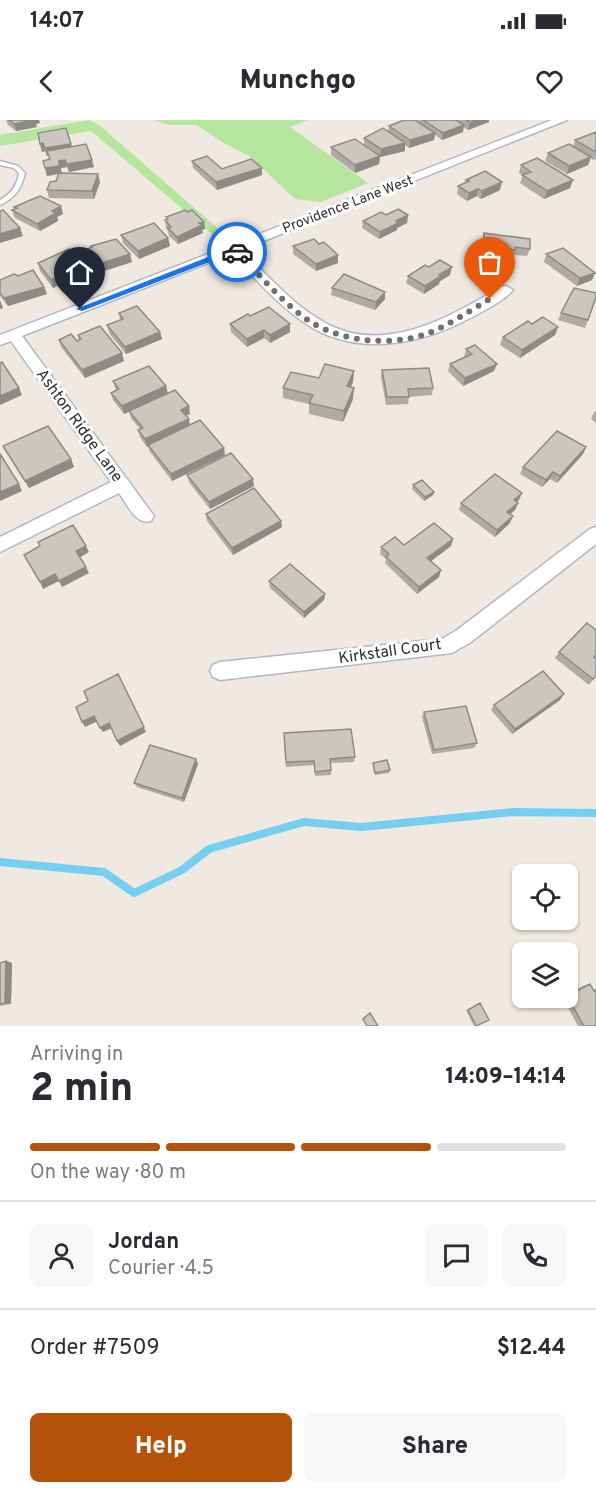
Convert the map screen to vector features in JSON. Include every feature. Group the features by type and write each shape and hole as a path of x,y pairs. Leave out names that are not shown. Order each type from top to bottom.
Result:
{"street":[{"name":"Providence Lane West","path":"7,338 562,120"},
{"path":"234,250 314,323 330,331 360,339 392,340 425,334 506,290"},
{"name":"Ashton Ridge Lane","path":"7,338 145,516"},
{"path":"0,545 121,484"},
{"name":"Kirkstall Court","path":"220,671 445,647 464,636 596,534"}],"lane":[{"path":"0,163 16,167 22,173 20,183 14,193 0,203"}],"green space":[{"path":"89,120 99,125 229,238 220,241 91,131 0,146 0,135"},
{"path":"154,120 308,120 290,127 368,183 321,202 295,199 249,156 222,142 197,125 170,125"}],"building":[{"path":"9,120 33,120 14,124"},
{"path":"404,120 415,120 435,133 410,140 389,126"},
{"path":"423,120 456,120 464,125 443,133"},
{"path":"66,128 71,144 45,148 43,143 40,144 38,133"},
{"path":"383,128 405,143 381,149 364,138"},
{"path":"596,132 596,152 575,140"},
{"path":"355,139 380,156 355,165 331,147"},
{"path":"86,144 92,160 67,164 65,160 59,161 59,166 45,168 43,161 50,159 47,151"},
{"path":"569,144 591,157 569,166 548,153"},
{"path":"207,156 222,169 251,159 262,168 216,182 192,161"},
{"path":"537,158 573,180 547,191 522,175 531,172 521,165"},
{"path":"485,171 502,182 482,191 478,189 469,193 458,186 469,181 466,180"},
{"path":"59,173 98,174 92,191 47,190 50,182 56,181"},
{"path":"40,196 61,206 52,211 56,213 37,224 12,210 17,208 14,207"},
{"path":"398,209 408,215 380,232 363,221 381,212 386,215"},
{"path":"3,210 20,228 0,234 0,211"},
{"path":"185,210 187,212 192,210 204,222 177,237 168,228 171,227 165,220 168,219 166,217"},
{"path":"154,223 168,238 138,251 121,235"},
{"path":"484,233 530,239 530,249 515,247 515,250 483,246"},
{"path":"116,239 130,254 93,266 81,252 91,246"},
{"path":"314,239 319,244 324,242 338,255 316,264 293,246"},
{"path":"563,248 595,273 580,278 546,254"},
{"path":"69,249 87,271 70,277 67,273 51,280 38,263"},
{"path":"440,260 452,267 425,286 408,276 425,265 429,267"},
{"path":"33,270 44,287 4,298 0,293 0,280"},
{"path":"344,274 385,292 376,302 332,288"},
{"path":"574,288 596,293 588,320 561,313"},
{"path":"137,306 160,332 125,347 107,325 123,319 119,313"},
{"path":"269,307 290,324 270,335 264,330 247,339 230,324 248,314 250,316"},
{"path":"543,317 558,327 522,350 503,337 528,321 532,324"},
{"path":"100,326 122,353 82,370 59,340 71,334 77,341 81,339 78,335"},
{"path":"475,345 497,364 465,378 450,364 472,354 466,349"},
{"path":"2,362 19,388 0,396 0,363"},
{"path":"325,364 354,371 347,386 354,388 344,411 309,403 313,395 283,388 291,372 319,378"},
{"path":"149,366 166,386 122,406 111,393 119,389 113,381"},
{"path":"429,368 433,388 408,389 409,397 387,397 382,370"},
{"path":"175,390 189,406 181,410 189,419 145,439 138,430 143,428 129,411"},
{"path":"200,420 224,448 171,474 148,445"},
{"path":"48,426 71,459 25,481 3,446"},
{"path":"557,431 586,447 560,476 553,472 546,480 523,467"},
{"path":"231,453 253,479 209,502 187,475"},
{"path":"0,454 19,484 0,492"},
{"path":"495,474 522,493 514,500 518,503 507,512 513,516 497,530 461,503"},
{"path":"422,480 434,492 425,497 413,485"},
{"path":"254,488 281,521 232,548 206,514"},
{"path":"434,523 453,539 427,558 441,570 419,587 386,557 389,554 381,547 395,537 404,545"},
{"path":"73,525 86,546 76,551 86,567 59,581 55,574 40,582 24,555 40,546 38,542"},
{"path":"290,564 325,594 304,612 269,581"},
{"path":"587,623 596,630 596,655 594,657 596,676 593,679 559,652"},
{"path":"543,671 564,694 515,729 494,705"},
{"path":"118,674 144,727 117,741 109,723 100,728 94,716 82,722 76,707 88,701 84,691"},
{"path":"466,706 477,743 434,750 424,712"},
{"path":"351,729 355,757 330,759 331,770 315,772 314,761 286,762 284,733"},
{"path":"150,745 196,759 182,798 134,783"},
{"path":"387,760 390,770 375,773 373,763"},
{"path":"6,961 5,1003 0,1004 0,963"},
{"path":"590,984 594,991 596,990 596,1026 584,1026 574,1008 578,1008 578,990"},
{"path":"480,1003 489,1020 476,1026 468,1010"},
{"path":"370,1013 378,1026 367,1026 363,1019"}],"waterway":[{"path":"0,862 104,872 134,893 182,870 209,849 304,822 362,827 512,812 596,813"}],"way so far":[{"path":"237,252 304,317 330,331 360,339 381,341 416,337 435,330 490,299"}],"route":[{"path":"80,309 234,250 237,252"}]}
